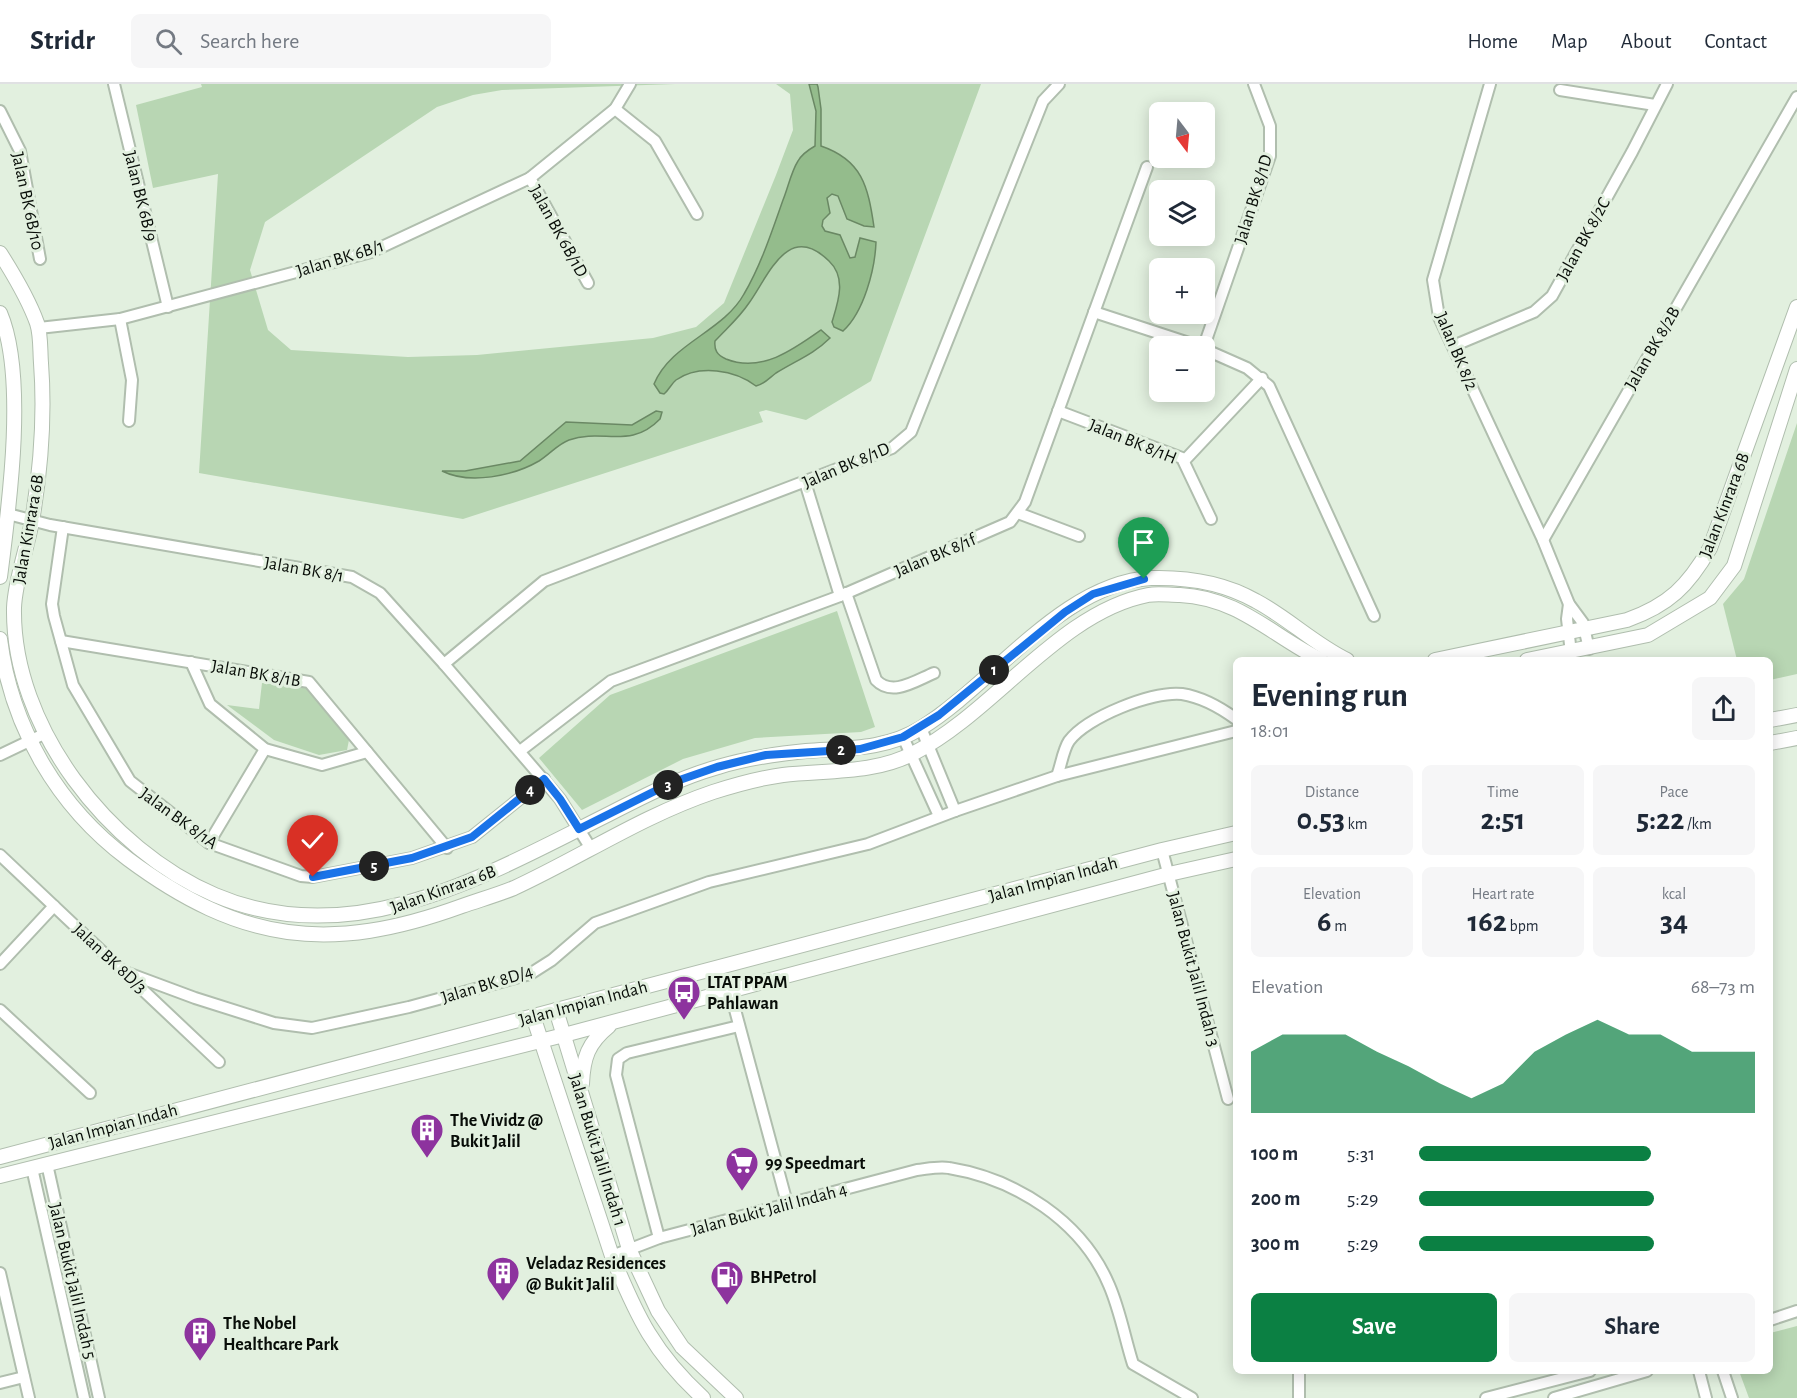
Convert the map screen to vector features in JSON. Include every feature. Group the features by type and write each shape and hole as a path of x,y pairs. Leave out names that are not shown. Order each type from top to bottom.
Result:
{"street":[{"name":"Jalan BK 6B/9","path":"114,84 168,307"},
{"name":"Jalan BK 6B/1","path":"39,328 120,319 371,252 530,178 615,109 630,84"},
{"name":"Jalan BK 8/1D","path":"444,664 544,581 892,447 911,432 1043,101 1059,84"},
{"name":"Jalan BK 8/1D","path":"1208,336 1270,156 1270,126 1254,84"},
{"name":"Jalan BK 8/2","path":"1491,84 1433,280 1439,317 1543,540"},
{"name":"Jalan BK 8/2C","path":"1453,346 1534,312 1552,296 1667,84"},
{"path":"1560,90 1655,105"},
{"name":"Jalan BK 8/2B","path":"1543,540 1797,97"},
{"path":"615,109 655,141 698,214"},
{"name":"Jalan BK 6B/10","path":"0,111 20,151 40,259"},
{"path":"1079,536 1018,513 1025,502 1148,167"},
{"name":"Jalan BK 6B/1D","path":"530,178 588,283"},
{"name":"Jalan Kinrara 6B","path":"0,253 16,279 39,328 44,411 32,522 14,607 24,672 46,733 76,784 110,822 178,875 206,891 247,906 309,917 387,910 473,881 671,783 717,767 766,755 860,749 903,737 921,728 1065,612 1093,594 1144,579 1197,579 1224,586 1257,601 1311,640 1342,657"},
{"name":"Jalan Kinrara 6B","path":"1450,657 1569,633 1649,612 1674,597 1695,574 1710,548 1797,307"},
{"path":"1094,312 1167,336"},
{"name":"Jalan Kinrara 6B","path":"0,313 8,332 13,367 13,422 8,514 0,577"},
{"path":"120,319 132,380 129,421"},
{"path":"1215,353 1247,368 1262,378 1275,396 1374,616"},
{"name":"Jalan Kinrara 6B","path":"1544,657 1648,635 1710,598 1734,566 1797,369"},
{"path":"1184,461 1262,378"},
{"name":"Jalan BK 8/1H","path":"1058,411 1182,458 1211,519"},
{"path":"805,482 843,594 876,680 882,687 898,688 934,674"},
{"name":"Jalan BK 8/1f","path":"520,751 611,681 843,594 1011,522 1018,513"},
{"name":"Jalan BK 8/1","path":"8,514 32,522 352,577 380,593 544,779 560,799 590,847"},
{"name":"Jalan BK 8/1A","path":"63,527 52,604 78,695 130,781 209,843 301,876 313,877 412,858 447,848 472,837 544,779"},
{"path":"1543,540 1569,604 1585,629 1589,649"},
{"name":"Jalan Kinrara 6B","path":"0,639 12,699 29,739 53,779 99,834 148,873 200,905 236,921 291,934 350,935 411,925 513,888 652,816 716,791 777,775 892,763 912,755 929,745 1090,618 1107,607 1151,594 1203,597 1251,615 1301,650 1315,657"},
{"path":"1569,604 1571,652"},
{"name":"Jalan BK 8/1B","path":"61,641 309,682 447,848"},
{"path":"191,662 210,705 265,749 322,765 367,752"},
{"path":"1057,776 1069,742 1089,723 1131,702 1181,694 1218,706 1233,717"},
{"path":"1773,719 1797,715"},
{"path":"921,728 955,810"},
{"path":"0,755 29,739 46,733"},
{"name":"Jalan BK 8D/4","path":"125,972 195,998 274,1023 312,1028 409,1007 530,974 552,960 595,923 709,882 868,844 955,810 1057,776 1233,733"},
{"path":"903,737 939,816"},
{"path":"1773,742 1797,738"},
{"path":"209,843 265,749"},
{"name":"Jalan Impian Indah","path":"0,1157 1162,850 1233,834"},
{"name":"Jalan Bukit Jalil Indah 3","path":"1162,850 1228,1099"},
{"name":"Jalan BK 8D/3","path":"0,855 219,1062"},
{"name":"Jalan Impian Indah","path":"0,1176 612,1023 1169,874 1233,860"},
{"path":"0,964 54,906"},
{"path":"730,991 787,1203"},
{"path":"0,1010 90,1093"},
{"name":"Jalan Bukit Jalil Indah 1","path":"556,1010 629,1249 658,1311 682,1347 736,1398"},
{"name":"Jalan Bukit Jalil Indah 1","path":"533,1016 612,1256 647,1334 674,1371 703,1398"},
{"path":"582,1098 585,1056 597,1036 612,1023"},
{"path":"659,1238 616,1075 618,1059 627,1053 739,1026"},
{"name":"Jalan Bukit Jalil Indah 5","path":"47,1164 99,1398"},
{"name":"Jalan Bukit Jalil Indah 4","path":"612,1256 659,1238 787,1203 917,1170 947,1167 1016,1188 1061,1219 1090,1253 1109,1285 1133,1365 1192,1398"},
{"name":"Jalan Bukit Jalil Indah 5","path":"32,1168 84,1398"},
{"path":"0,1273 29,1398"},
{"path":"1773,1319 1797,1311"},
{"path":"1299,1374 1299,1398"},
{"path":"1486,1398 1578,1374"},
{"path":"1554,1398 1637,1374"},
{"path":"1697,1374 1706,1398"},
{"path":"1724,1374 1732,1398"},
{"path":"0,1383 24,1377"}],"shaded area":[{"path":"201,84 675,84 502,90 473,95 437,107 265,222 250,270 268,330 291,350 408,357 477,355 653,338 696,327 724,303 793,130 790,94 776,84 981,84 871,381 806,420 766,410 759,412 763,422 463,519 199,473 218,174 153,188 136,105 202,87"},
{"path":"809,84 817,84 818,87 821,109 821,146 846,159 854,167 861,176 869,199 874,227 864,226 847,219 838,196 832,194 827,198 830,213 823,220 822,226 825,231 840,235 850,258 855,257 860,238 876,242 871,277 857,313 843,331 834,327 832,322 840,290 835,268 815,250 802,247 791,249 781,256 745,308 715,341 716,350 726,359 739,363 752,363 788,352 821,330 830,338 811,353 756,386 728,373 706,371 685,375 676,380 664,394 660,393 654,384 662,370 672,358 735,307 756,271 791,175 803,154 815,146 816,111"},
{"path":"656,411 662,412 660,419 638,434 616,437 581,437 569,440 539,461 517,471 478,478 453,475 442,471 465,471 520,461 566,422 632,425"},
{"path":"1797,423 1797,674 1773,679 1773,657 1736,657 1723,604 1744,579"},
{"path":"837,611 875,727 861,732 755,738 683,759 582,810 539,758 610,695"},
{"path":"262,683 307,688 349,740 347,750 319,755 274,740 227,705 259,709"},
{"path":"1797,1326 1797,1398 1749,1398 1740,1374 1773,1374 1773,1332"}],"place":[{"name":"LTAT PPAM Pahlawan","path":"684,1021"},
{"name":"The Vividz @ Bukit Jalil","path":"427,1159"},
{"name":"99 Speedmart","path":"742,1192"},
{"name":"Veladaz Residences @ Bukit Jalil","path":"503,1302"},
{"name":"BHPetrol","path":"727,1306"},
{"name":"The Nobel Healthcare Park","path":"200,1362"}],"route":[{"path":"313,877 412,858 447,848 472,837 544,779 579,829 671,783 717,767 766,755 860,749 903,737 939,715 1065,612 1093,594 1144,579"}]}
